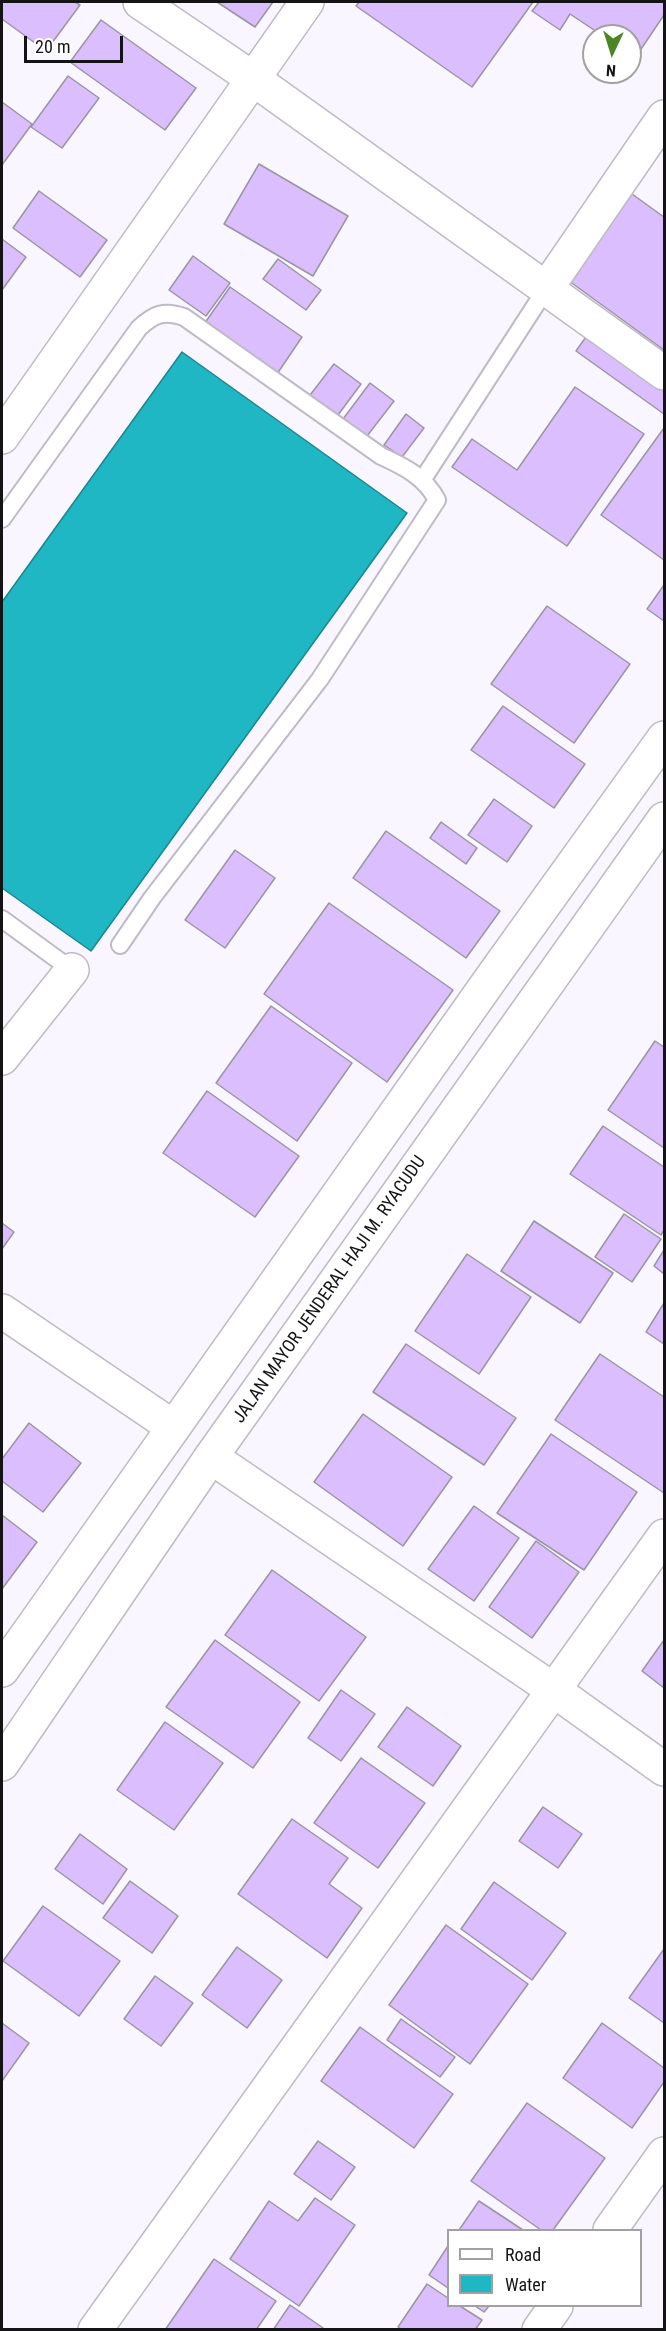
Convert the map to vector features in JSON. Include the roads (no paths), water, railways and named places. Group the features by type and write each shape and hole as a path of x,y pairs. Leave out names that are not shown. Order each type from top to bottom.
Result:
{"street":[{"path":"140,2 252,78 664,373"},
{"path":"2,437 307,2"},
{"path":"546,289 664,117"},
{"path":"2,1670 664,738"},
{"name":"JALAN MAYOR JENDERAL HAJI M. RYACUDU","path":"2,1764 212,1457 664,819"},
{"path":"2,1058 72,970"},
{"path":"495,973 493,989 501,1002 515,1009 524,1008 534,1002"},
{"path":"447,1041 462,1034 470,1034 481,1040 489,1055 485,1070"},
{"path":"2,1311 173,1427"},
{"path":"212,1457 555,1691 664,1769"},
{"path":"95,2330 664,1536"},
{"path":"610,2229 664,2154"},
{"path":"539,2330 555,2307"}],"lane":[{"path":"423,479 546,289"},
{"path":"2,519 139,328 162,313 184,316 381,456 423,479 437,500 433,510 320,679 158,890 120,945"},
{"path":"2,920 72,970"}],"water":[{"path":"182,352 407,513 91,951 2,888 2,602"}]}
